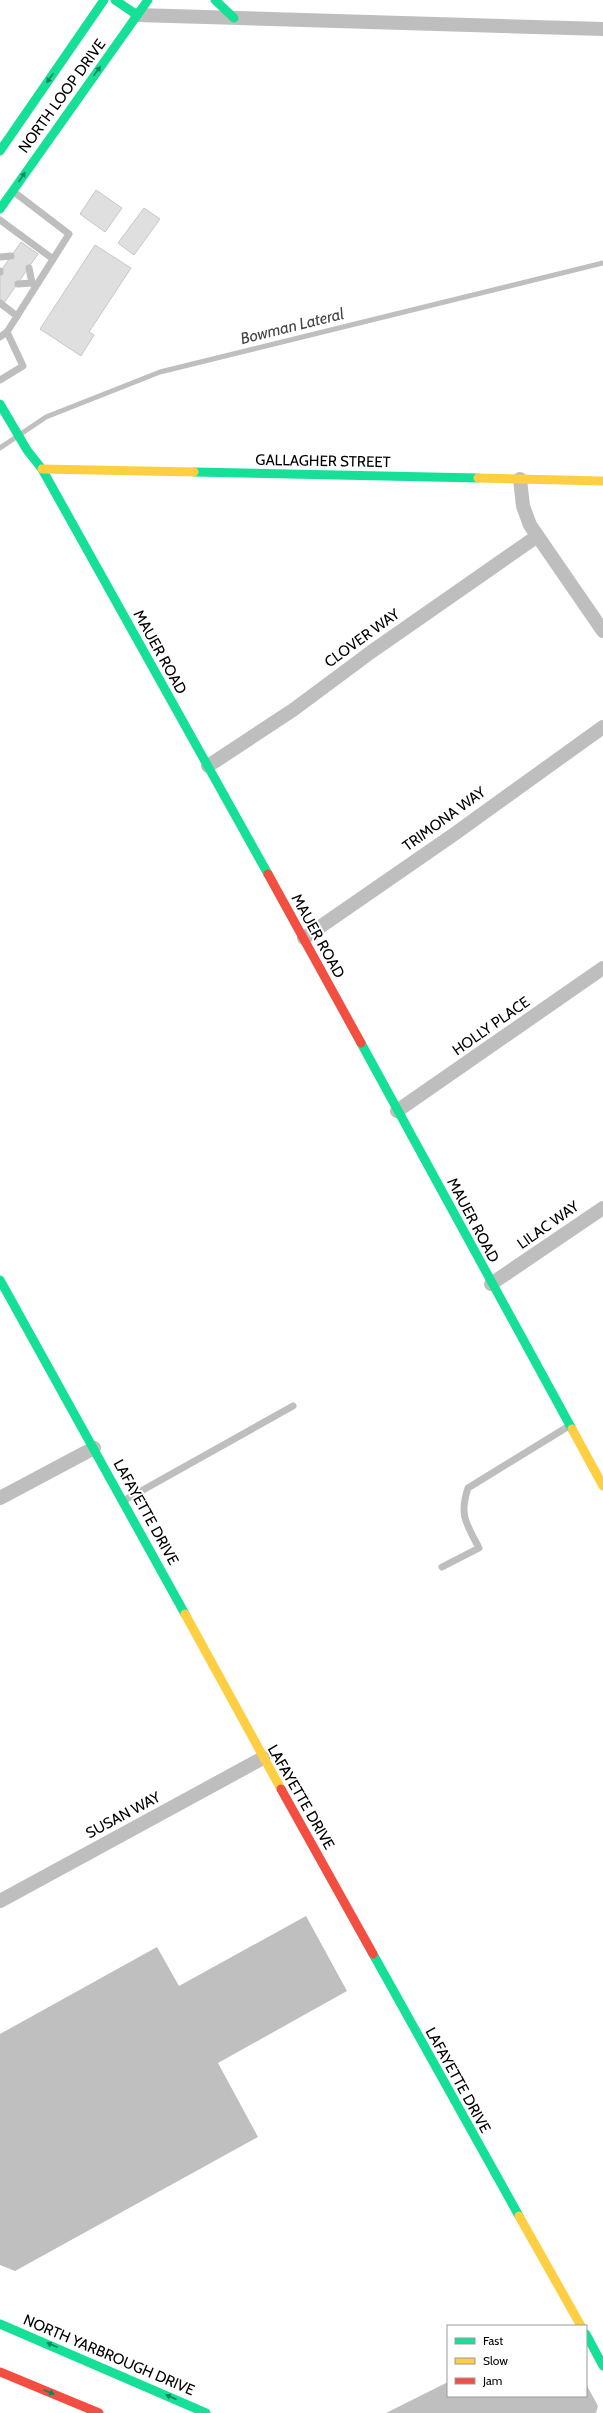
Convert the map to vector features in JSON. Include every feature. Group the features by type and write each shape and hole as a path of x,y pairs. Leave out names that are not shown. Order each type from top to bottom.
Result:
{"street":[{"name":"NORTH LOOP DRIVE","path":"0,151 104,0"},
{"path":"115,0 138,15 603,29"},
{"name":"NORTH LOOP DRIVE","path":"0,209 148,0"},
{"path":"215,0 234,18"},
{"path":"0,161 8,140"},
{"name":"MAUER ROAD","path":"0,404 28,450 42,469 304,938 491,1284 603,1486"},
{"name":"GALLAGHER STREET","path":"42,469 603,481"},
{"path":"520,480 523,506 536,537 603,631"},
{"name":"CLOVER WAY","path":"208,766 293,710 371,652 536,537"},
{"name":"TRIMONA WAY","path":"304,938 454,835 603,727"},
{"name":"HOLLY PLACE","path":"397,1110 603,968"},
{"name":"LILAC WAY","path":"491,1284 603,1208"},
{"name":"LAFAYETTE DRIVE","path":"0,1280 124,1500 263,1758 580,2325"},
{"path":"0,1498 94,1448"},
{"name":"SUSAN WAY","path":"0,1901 263,1758"},
{"name":"NORTH YARBROUGH DRIVE","path":"0,2324 206,2413"},
{"path":"587,2336 603,2366"},
{"path":"0,2372 99,2413"}],"lane":[{"path":"0,337 6,332 17,316 34,284 53,259 69,234 13,191"},
{"path":"0,220 53,259"},
{"path":"0,257 11,256"},
{"path":"29,268 34,284"},
{"path":"18,284 34,284"},
{"path":"0,303 17,316"},
{"path":"0,380 23,366 6,332"},
{"path":"124,1500 293,1406"},
{"path":"442,1567 479,1548 463,1517 463,1504 468,1488 569,1425"}],"shaded area":[{"path":"306,1916 347,1991 218,2063 258,2137 15,2271 0,2265 0,2034 157,1947 179,1986"},
{"path":"447,2382 447,2397 587,2397 587,2386 598,2406 596,2413 386,2413"}],"building":[{"path":"96,190 122,208 105,232 80,214"},
{"path":"144,208 160,219 134,255 118,243"},
{"path":"21,242 38,254 4,303 0,300 0,272"},
{"path":"95,245 131,268 89,332 94,335 81,356 40,329"}],"waterway":[{"name":"Bowman Lateral","path":"0,448 46,417 160,372 603,263"}],"traffic: fast":[{"path":"0,151 104,0"},
{"path":"115,0 137,15"},
{"path":"0,209 148,0"},
{"path":"215,0 234,18"},
{"path":"0,404 27,450 42,469 268,874"},
{"path":"194,472 478,478"},
{"path":"361,1043 572,1429"},
{"path":"0,1280 185,1614"},
{"path":"373,1954 519,2216"},
{"path":"0,2324 206,2413"},
{"path":"587,2336 603,2366"}],"traffic: slow":[{"path":"42,469 194,472"},
{"path":"478,478 603,481"},
{"path":"572,1429 603,1486"},
{"path":"185,1614 281,1789"},
{"path":"519,2216 580,2325"}],"traffic: jam":[{"path":"268,874 361,1043"},
{"path":"281,1789 373,1954"},
{"path":"0,2372 99,2413"}]}
